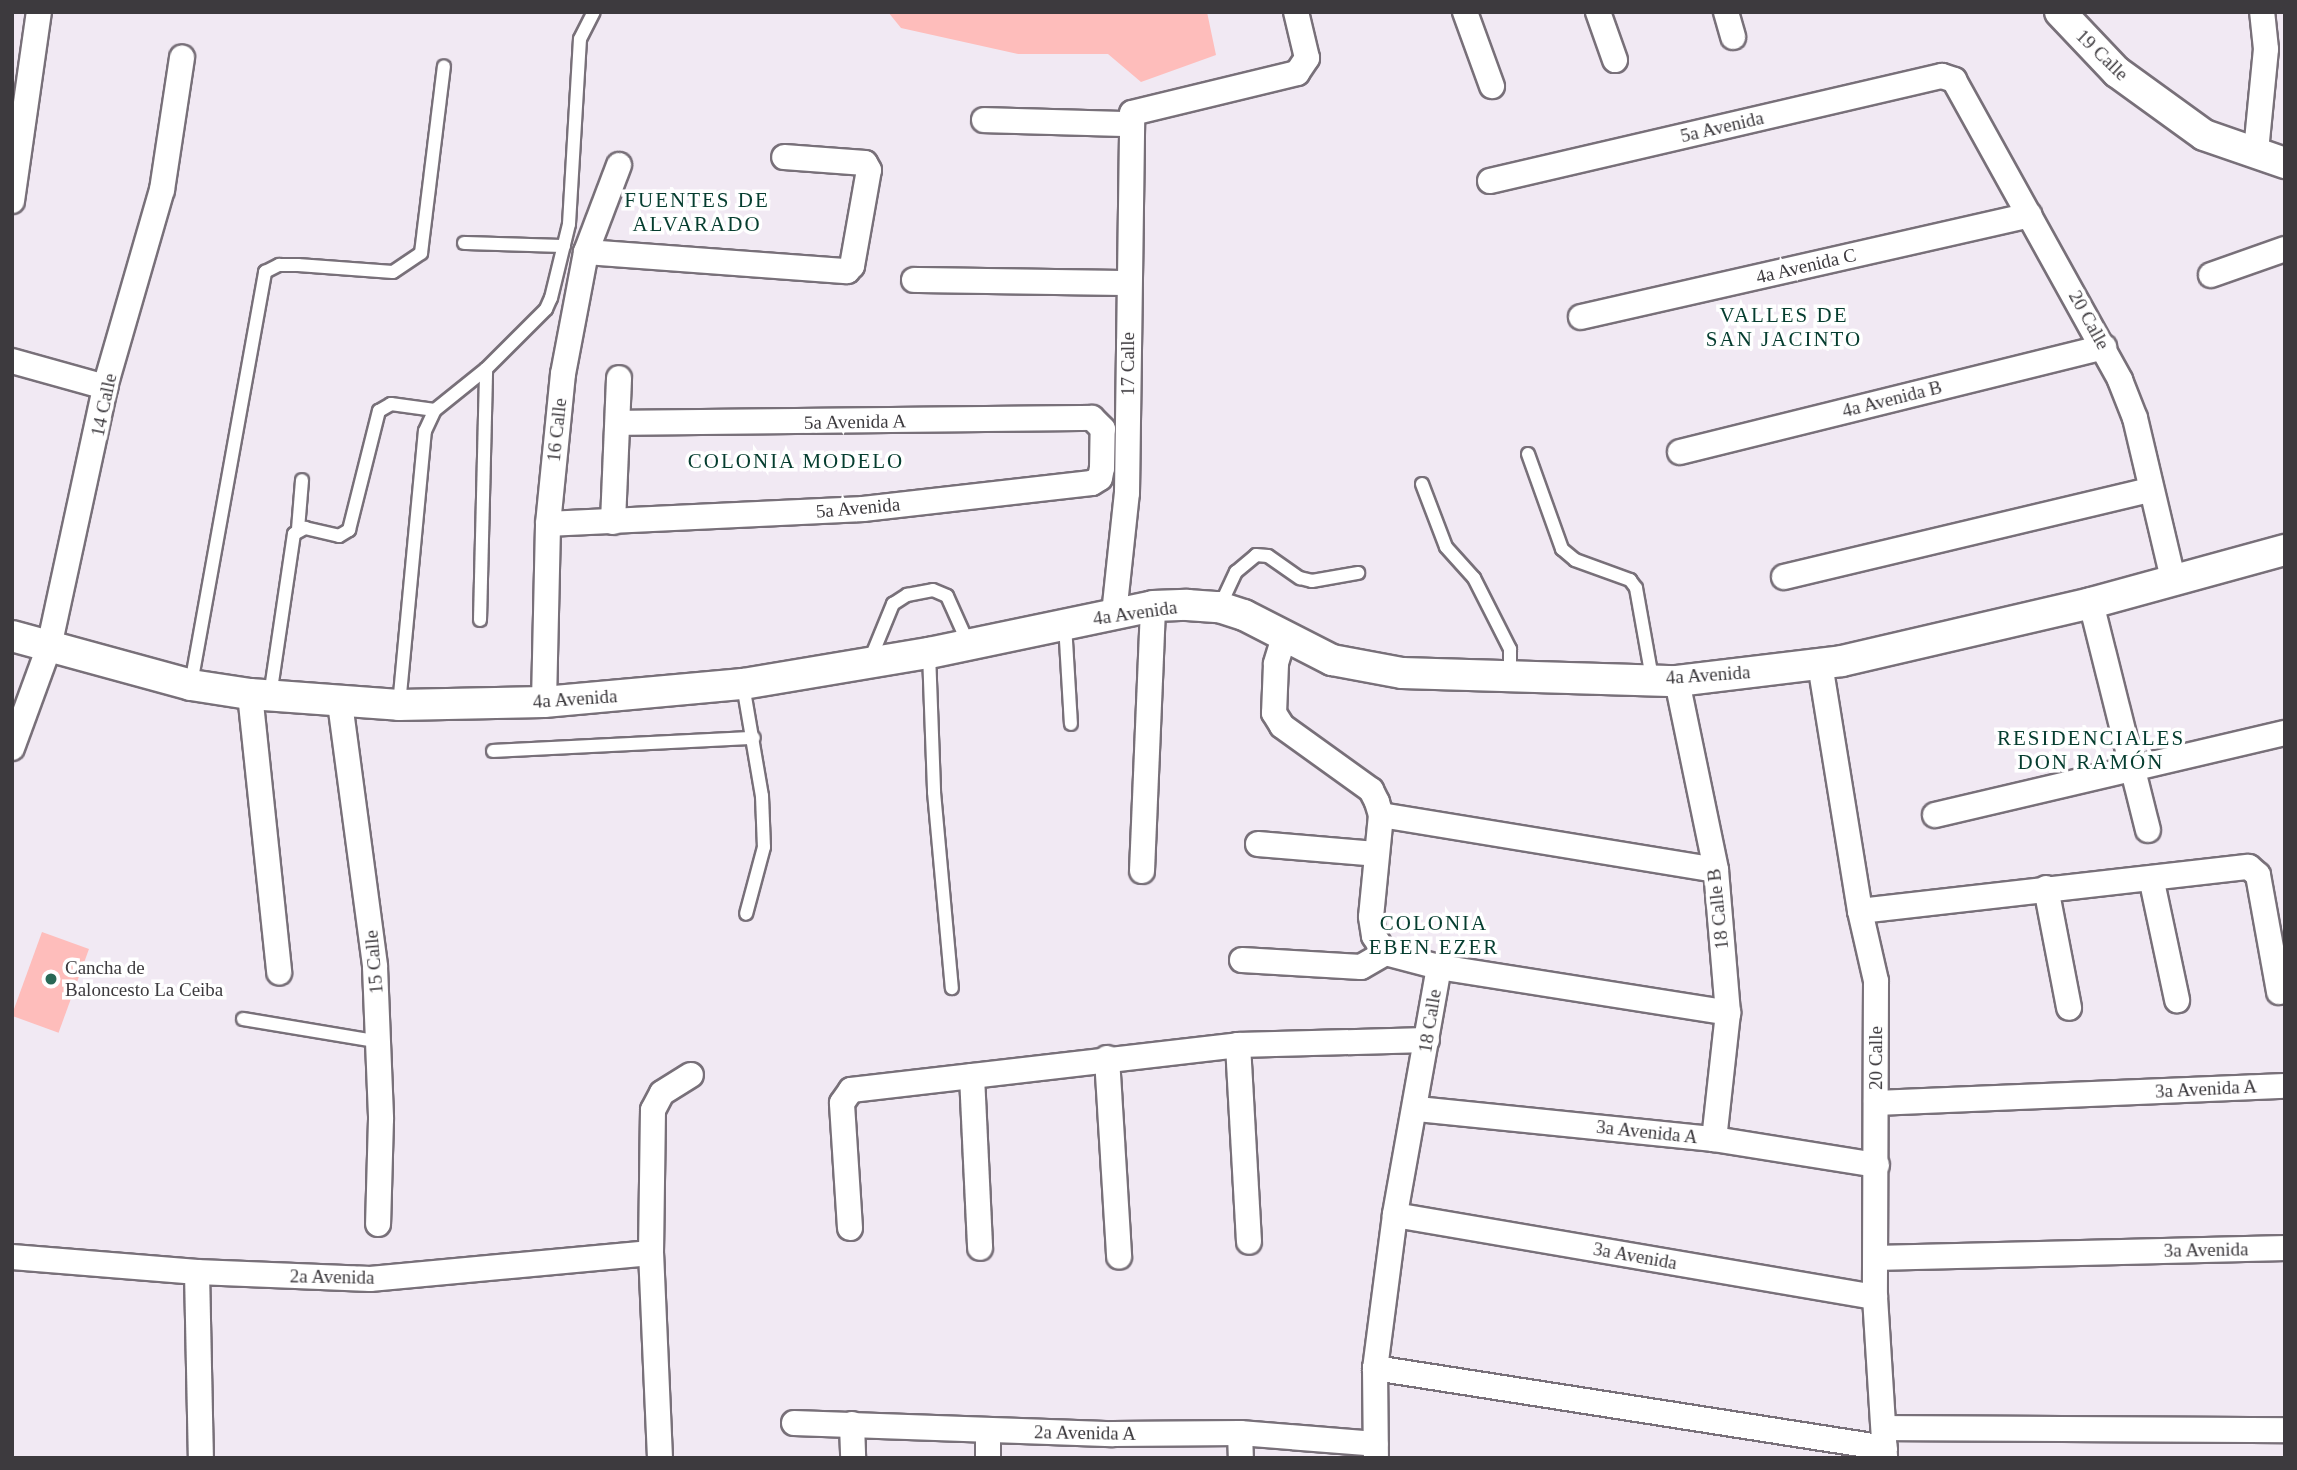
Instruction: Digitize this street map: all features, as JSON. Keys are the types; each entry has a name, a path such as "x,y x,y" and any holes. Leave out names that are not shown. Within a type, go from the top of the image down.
{"street":[{"path":"12,201 39,12"},
{"path":"984,120 1130,118 1305,67 1307,58 1296,12"},
{"path":"1465,12 1492,86"},
{"path":"1598,12 1615,60"},
{"path":"1726,12 1733,37"},
{"name":"19 Calle","path":"2060,12 2095,51 2147,94 2204,135 2256,152"},
{"path":"2262,12 2266,49 2256,152 2285,163"},
{"name":"14 Calle","path":"12,748 49,647 105,387 162,190 182,58"},
{"name":"5a Avenida","path":"1490,181 1942,76 1954,80"},
{"name":"20 Calle","path":"1954,80 2104,347 2135,418 2149,490 2173,579"},
{"name":"17 Calle","path":"1114,614 1127,493 1130,118"},
{"path":"575,249 847,271 852,266 869,170 865,163 784,156"},
{"name":"16 Calle","path":"544,702 548,524 575,249 619,165"},
{"name":"4a Avenida C","path":"1581,317 2030,215"},
{"path":"2211,275 2285,249"},
{"path":"914,280 1128,282"},
{"name":"4a Avenida B","path":"1681,452 2104,347"},
{"path":"12,361 105,387"},
{"path":"613,522 619,378"},
{"name":"5a Avenida","path":"548,524 863,509 1091,483 1100,478 1103,429 1092,418"},
{"name":"5a Avenida A","path":"618,423 1092,418"},
{"path":"1784,577 2149,490"},
{"name":"4a Avenida","path":"12,636 191,685 260,695 340,703 399,705 544,702 743,684 929,653 1153,606 1219,607 1332,660 1402,673 1664,680 1820,664 2091,603 2285,550"},
{"path":"2091,603 2148,830"},
{"path":"1142,871 1153,606"},
{"path":"1242,960 1361,967 1385,953 1374,936 1371,917 1381,815 1371,790 1282,726 1274,713 1276,664 1284,637"},
{"name":"20 Calle","path":"1820,664 1860,911 1876,981 1875,1297 1885,1444"},
{"name":"18 Calle B","path":"1664,680 1716,870 1728,1013 1714,1139"},
{"path":"260,695 279,972"},
{"name":"15 Calle","path":"340,703 375,967 380,1042 378,1224"},
{"path":"1935,815 2285,733"},
{"path":"1381,815 1716,870"},
{"path":"1258,844 1376,854"},
{"path":"1860,911 2046,888 2152,882 2254,869 2279,992"},
{"path":"2152,882 2177,1000"},
{"path":"2046,888 2069,1008"},
{"name":"18 Calle","path":"1376,1451 1375,1368 1395,1214 1417,1109 1439,967 1385,953"},
{"path":"1439,967 1728,1013"},
{"path":"850,1228 844,1095 851,1090 1107,1058 1238,1045 1427,1040"},
{"path":"1238,1045 1249,1242"},
{"path":"1107,1058 1119,1257"},
{"path":"660,1458 652,1253 653,1110 662,1093 691,1075"},
{"path":"972,1076 980,1248"},
{"name":"3a Avenida A","path":"1876,1103 2285,1086"},
{"name":"3a Avenida A","path":"1417,1109 1714,1139 1877,1165"},
{"name":"3a Avenida","path":"1395,1214 1875,1297"},
{"name":"3a Avenida","path":"1876,1258 2285,1248"},
{"name":"2a Avenida","path":"12,1258 197,1272 370,1279 652,1253"},
{"path":"197,1272 201,1458"},
{"path":"1375,1368 1885,1444 2285,1430"},
{"name":"2a Avenida A","path":"794,1423 988,1430 1114,1446 1241,1446 1376,1451"},
{"path":"852,1424 853,1458"},
{"path":"988,1430 988,1458"}],"lane":[{"path":"399,705 425,431 436,410 486,369 546,309 575,249 569,224 580,39 594,12"},
{"path":"191,685 265,272 279,265 393,272 421,253 444,66"},
{"path":"464,243 575,249"},
{"path":"480,620 486,369"},
{"path":"298,528 339,536 349,530 379,411 391,404 436,410"},
{"path":"1528,454 1562,549 1575,560 1630,580 1636,588 1664,680"},
{"path":"260,695 272,657 298,528 302,480"},
{"path":"1422,484 1447,547 1474,578 1510,649 1510,677"},
{"path":"1219,607 1236,572 1256,555 1268,556 1300,579 1312,581 1358,573"},
{"path":"869,661 893,604 907,595 933,590 947,596 968,643"},
{"path":"1065,624 1071,724"},
{"path":"929,653 934,792 952,988"},
{"path":"743,684 754,738 764,847 746,914"},
{"path":"493,751 754,738"},
{"path":"243,1019 380,1042"}],"shaded area":[{"path":"888,12 1207,12 1216,55 1141,82 1108,54 1018,54 901,28"},
{"name":"Cancha de Baloncesto La Ceiba","path":"42,932 89,949 59,1033 12,1016"}],"place":[{"name":"Cancha de Baloncesto La Ceiba","path":"51,979"}],"district":[{"name":"FUENTES DE ALVARADO","path":"697,212"},
{"name":"VALLES DE SAN JACINTO","path":"1784,327"},
{"name":"COLONIA MODELO","path":"796,461"},
{"name":"RESIDENCIALES DON RAMÓN","path":"2091,750"},
{"name":"COLONIA EBEN EZER","path":"1434,935"}]}
